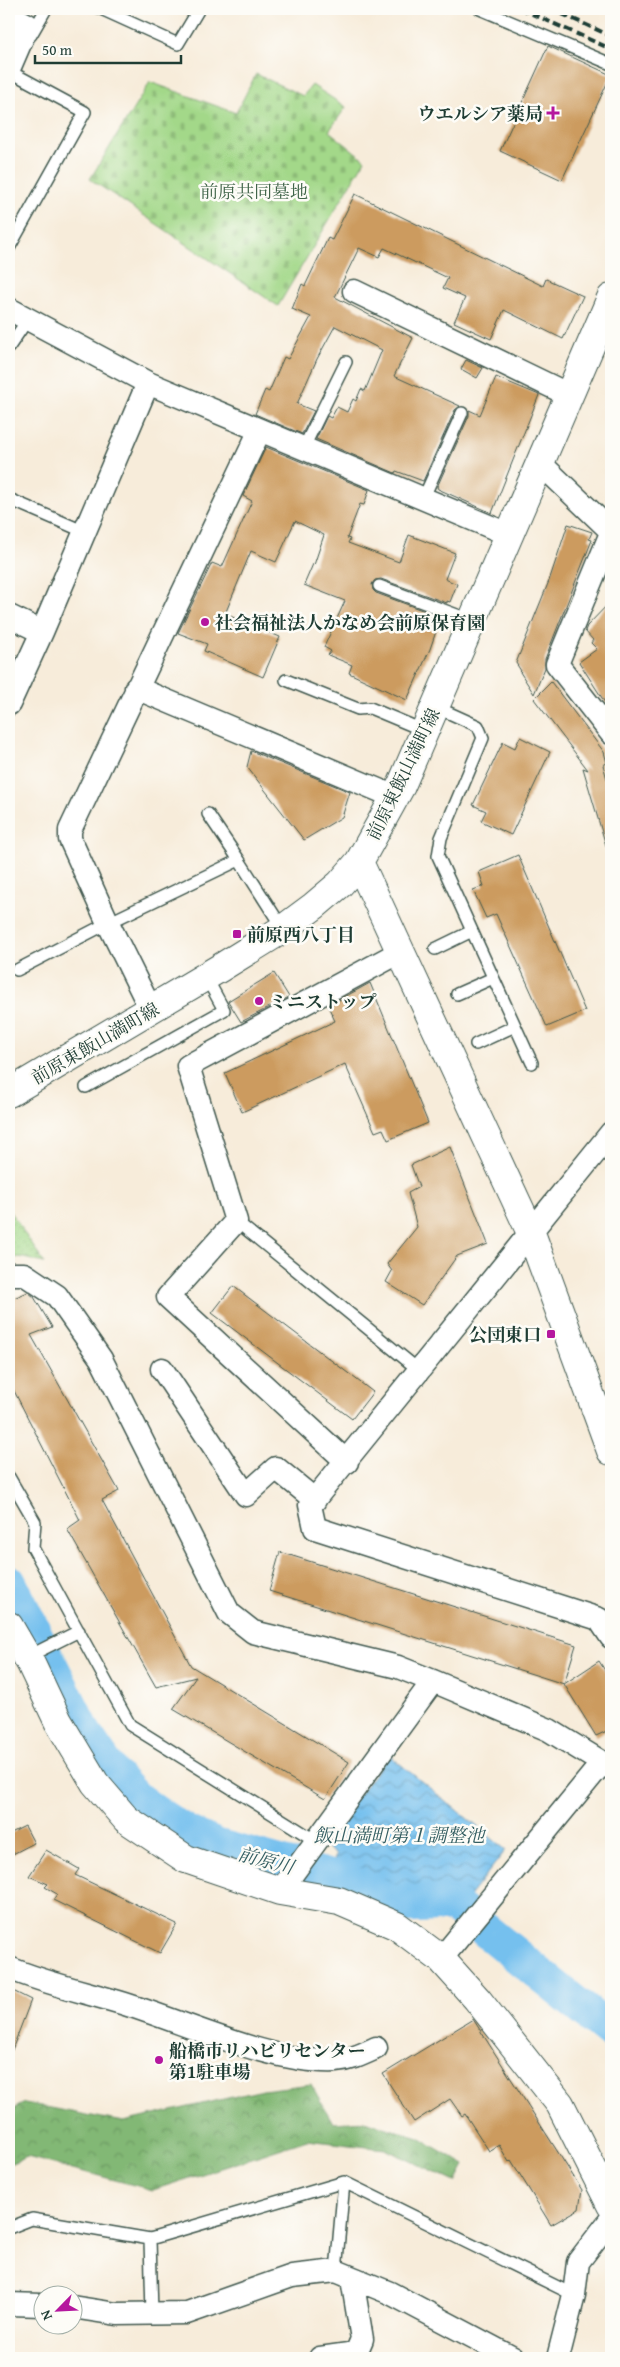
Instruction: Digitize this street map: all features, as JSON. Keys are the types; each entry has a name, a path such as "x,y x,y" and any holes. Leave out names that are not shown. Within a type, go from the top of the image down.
{"street":[{"path":"9,15 28,25 9,70"},
{"path":"354,291 570,394"},
{"name":"前原東飯山満町線","path":"9,1093 151,1010 283,929 340,884 359,862 395,797 436,707 611,298"},
{"path":"18,314 148,383 510,535"},
{"path":"9,704 42,632 148,383"},
{"path":"151,1010 108,923 70,839 70,830 260,430"},
{"path":"541,464 611,532 557,664 611,734"},
{"path":"9,616 42,632"},
{"path":"136,688 395,797"},
{"path":"359,862 531,1233 611,1451"},
{"path":"347,1462 168,1297 236,1221 188,1066 400,952"},
{"path":"607,1622 315,1528 310,1506 611,1132"},
{"path":"9,1274 24,1274 57,1296 101,1359 229,1613 253,1632 398,1666 548,1730 607,1766 441,1960"},
{"path":"162,1369 246,1495 276,1468 314,1500"},
{"path":"9,1626 27,1657 58,1721 95,1783 126,1819 186,1859 280,1891 339,1902 397,1926 441,1960 472,2002 560,2104 611,2205"},
{"path":"280,1891 433,1681"},
{"path":"9,1968 38,1980 123,2004 262,2050 293,2057 337,2061 354,2058 376,2048"},
{"path":"558,2358 574,2295 578,2262 611,2219"},
{"path":"320,2358 356,2353 362,2340 344,2275"},
{"path":"82,2309 117,2314 187,2313 292,2276 344,2275 390,2293 513,2358"},
{"path":"9,2304 32,2305"}],"lane":[{"path":"25,32 31,35 46,9"},
{"path":"101,9 178,44 199,9"},
{"path":"480,9 611,64"},
{"path":"9,70 85,112 9,248"},
{"path":"9,347 18,314"},
{"path":"303,449 346,362"},
{"path":"423,498 462,413"},
{"path":"9,499 85,532"},
{"path":"379,586 473,621"},
{"path":"286,680 358,709 370,708 425,731"},
{"path":"436,707 478,726 482,732 483,738 441,838 438,856 532,1063"},
{"path":"208,814 283,929"},
{"path":"17,970 108,923 239,860"},
{"path":"435,950 472,931"},
{"path":"86,1087 224,1010 206,977"},
{"path":"457,994 493,978"},
{"path":"476,1044 515,1026"},
{"path":"236,1221 420,1371"},
{"path":"9,1477 35,1522 33,1548 130,1725 316,1841"},
{"path":"27,1657 79,1631"},
{"path":"344,2182 344,2275"},
{"path":"9,2228 32,2218 150,2239 344,2182 574,2295"},
{"path":"150,2239 152,2314"}],"green space":[{"name":"前原共同墓地","path":"256,74 303,96 312,85 346,107 329,131 365,160 278,306 90,179 150,82 236,113"},
{"path":"9,1210 44,1263 20,1257 9,1259"},
{"path":"311,2084 333,2123 365,2121 419,2138 465,2165 456,2182 385,2149 307,2140 153,2190 27,2157 9,2164 9,2111 25,2103 123,2122 263,2090"}],"water":[{"name":"飯山満町第１調整池","path":"389,1755 506,1850 466,1900 447,1891 404,1894 394,1892 331,1870 336,1855 322,1843"}],"building":[{"path":"548,46 611,75 562,180 500,151"},
{"path":"355,194 543,286 546,279 583,296 563,339 504,310 491,339 454,322 465,298 443,288 448,278 384,248 379,257 359,248 335,297 413,338 394,376 460,406 455,410 423,481 396,471 395,473 316,439 327,416 331,418 337,407 347,412 353,399 356,401 361,389 365,391 382,350 335,326 317,359 297,404 314,411 302,434 255,414 265,390 269,392 284,357 288,359 311,317 292,309 302,284 305,286 328,238 332,240"},
{"path":"466,360 483,368 477,378 461,369"},
{"path":"496,377 539,395 492,513 437,487 469,416 469,410 480,415"},
{"path":"266,447 369,490 364,505 360,504 347,538 350,539 348,543 399,562 409,535 455,553 445,579 457,584 450,602 447,601 447,603 381,579 375,580 372,584 373,590 376,593 441,617 430,649 407,700 349,673 352,665 328,655 331,651 324,647 345,601 304,585 314,565 324,535 295,521 276,562 251,551 225,614 280,637 263,677 204,651 207,644 178,633 212,563 222,567 252,501 243,496"},
{"path":"568,524 592,532 589,539 592,540 545,659 545,668 534,694 516,663 549,581"},
{"path":"611,601 611,712 579,662 597,649 591,643 593,640 585,631 587,626"},
{"path":"551,682 604,752 607,763 603,765 611,793 611,849 607,849 583,768 588,770 534,699"},
{"path":"520,737 550,752 511,835 481,821 486,811 473,805 503,742 515,748"},
{"path":"251,751 350,792 342,817 304,840 247,767"},
{"path":"518,855 585,1011 547,1027 496,914 486,918 473,890 484,886 479,872"},
{"path":"274,973 289,997 241,1022 228,1001"},
{"path":"370,983 428,1123 388,1140 383,1129 375,1132 345,1064 242,1112 225,1073 335,1021 328,1006"},
{"path":"450,1147 488,1244 457,1256 422,1305 386,1282 392,1271 387,1264 417,1227 408,1193 419,1187 411,1165"},
{"path":"233,1286 373,1392 352,1419 212,1313"},
{"path":"28,1292 34,1297 52,1327 31,1335 119,1491 102,1500 191,1666 349,1762 325,1799 173,1709 196,1677 156,1687 67,1529 80,1520 9,1381 9,1300"},
{"path":"280,1552 576,1645 564,1684 269,1591"},
{"path":"599,1661 611,1680 611,1729 596,1736 564,1684"},
{"path":"25,1826 34,1843 9,1856 9,1834"},
{"path":"46,1850 79,1869 75,1875 177,1924 160,1953 53,1900 57,1894 45,1887 48,1884 29,1876"},
{"path":"9,1989 31,2000 10,2055 9,2054"},
{"path":"473,2019 582,2190 579,2209 551,2225 511,2160 509,2162 499,2145 489,2151 465,2114 462,2116 450,2099 414,2122 383,2074"}],"waterway":[{"name":"前原川","path":"9,1582 85,1734 111,1772 133,1796 185,1832 217,1846 351,1883 403,1906 453,1904 611,2032"}],"railway":[{"path":"521,9 611,49"},
{"path":"551,9 611,36"}],"place":[{"name":"ウエルシア薬局","path":"553,113"},
{"name":"社会福祉法人かなめ会前原保育園","path":"205,622"},
{"name":"前原西八丁目","path":"237,934"},
{"name":"ミニストップ","path":"259,1001"},
{"name":"公団東口","path":"551,1334"},
{"name":"船橋市リハビリセンター 第1駐車場","path":"159,2060"}]}
